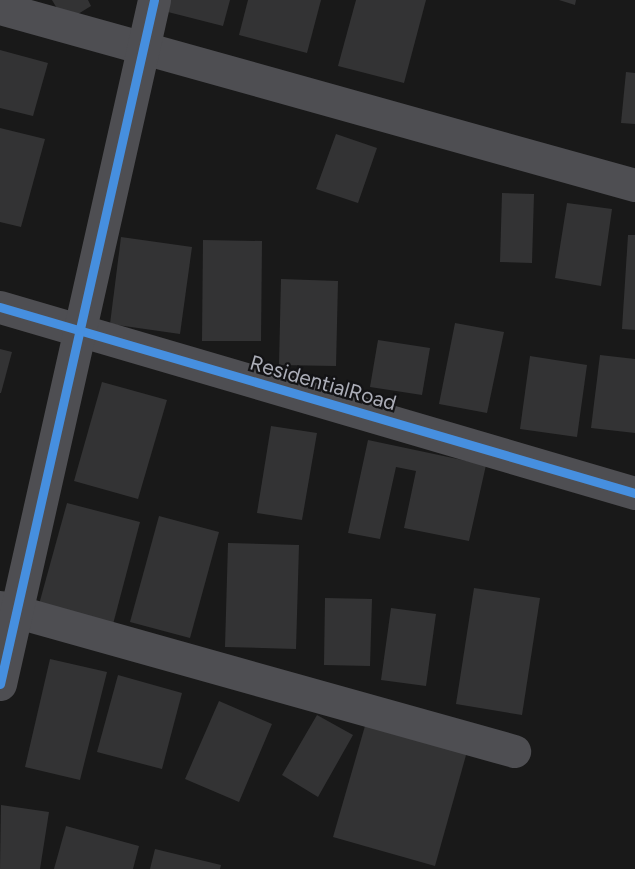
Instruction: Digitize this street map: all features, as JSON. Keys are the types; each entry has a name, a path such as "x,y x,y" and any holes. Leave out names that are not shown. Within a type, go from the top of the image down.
{"street":[{"path":"0,684 8,609 80,331 154,0"},
{"path":"0,8 635,185"},
{"name":"ResidentialRoad","path":"0,308 635,493"},
{"path":"8,609 514,751"}],"building":[{"path":"52,0 88,0 91,6 65,22"},
{"path":"167,0 230,0 223,26 164,11"},
{"path":"248,0 321,0 307,53 239,35"},
{"path":"356,0 426,0 404,83 338,66"},
{"path":"559,0 576,0 575,5"},
{"path":"0,50 48,63 33,116 0,108"},
{"path":"626,72 635,73 635,124 621,123"},
{"path":"0,128 45,139 21,227 0,222"},
{"path":"336,134 377,148 358,203 316,189"},
{"path":"502,193 534,194 532,263 500,262"},
{"path":"567,203 612,209 601,286 555,278"},
{"path":"628,235 635,235 635,330 622,329"},
{"path":"121,237 192,247 180,334 110,324"},
{"path":"203,240 262,241 261,341 202,341"},
{"path":"281,279 338,281 336,366 279,365"},
{"path":"455,323 504,332 487,413 439,404"},
{"path":"378,340 430,348 422,395 370,387"},
{"path":"0,349 12,352 1,393 0,393"},
{"path":"600,355 635,359 635,433 591,428"},
{"path":"530,356 587,365 577,437 520,429"},
{"path":"102,382 167,400 138,499 74,481"},
{"path":"271,426 317,433 302,520 257,513"},
{"path":"368,440 486,465 469,541 404,528 416,471 396,467 380,539 348,533"},
{"path":"67,503 140,522 112,628 38,608"},
{"path":"159,516 219,532 190,638 130,622"},
{"path":"228,543 299,545 296,649 225,647"},
{"path":"474,588 540,598 522,715 456,704"},
{"path":"325,598 372,599 370,666 324,665"},
{"path":"391,608 436,614 426,686 381,680"},
{"path":"50,659 107,672 80,780 25,767"},
{"path":"118,675 182,693 162,769 97,752"},
{"path":"219,701 272,724 239,802 185,779"},
{"path":"317,715 353,735 318,797 282,775"},
{"path":"367,719 468,748 435,866 333,837"},
{"path":"1,805 49,812 40,869 0,869"},
{"path":"66,826 139,846 133,869 54,869"},
{"path":"155,849 221,865 220,869 150,869"}],"cycle path":[{"path":"0,684 154,0"},
{"path":"0,307 635,493"}]}
